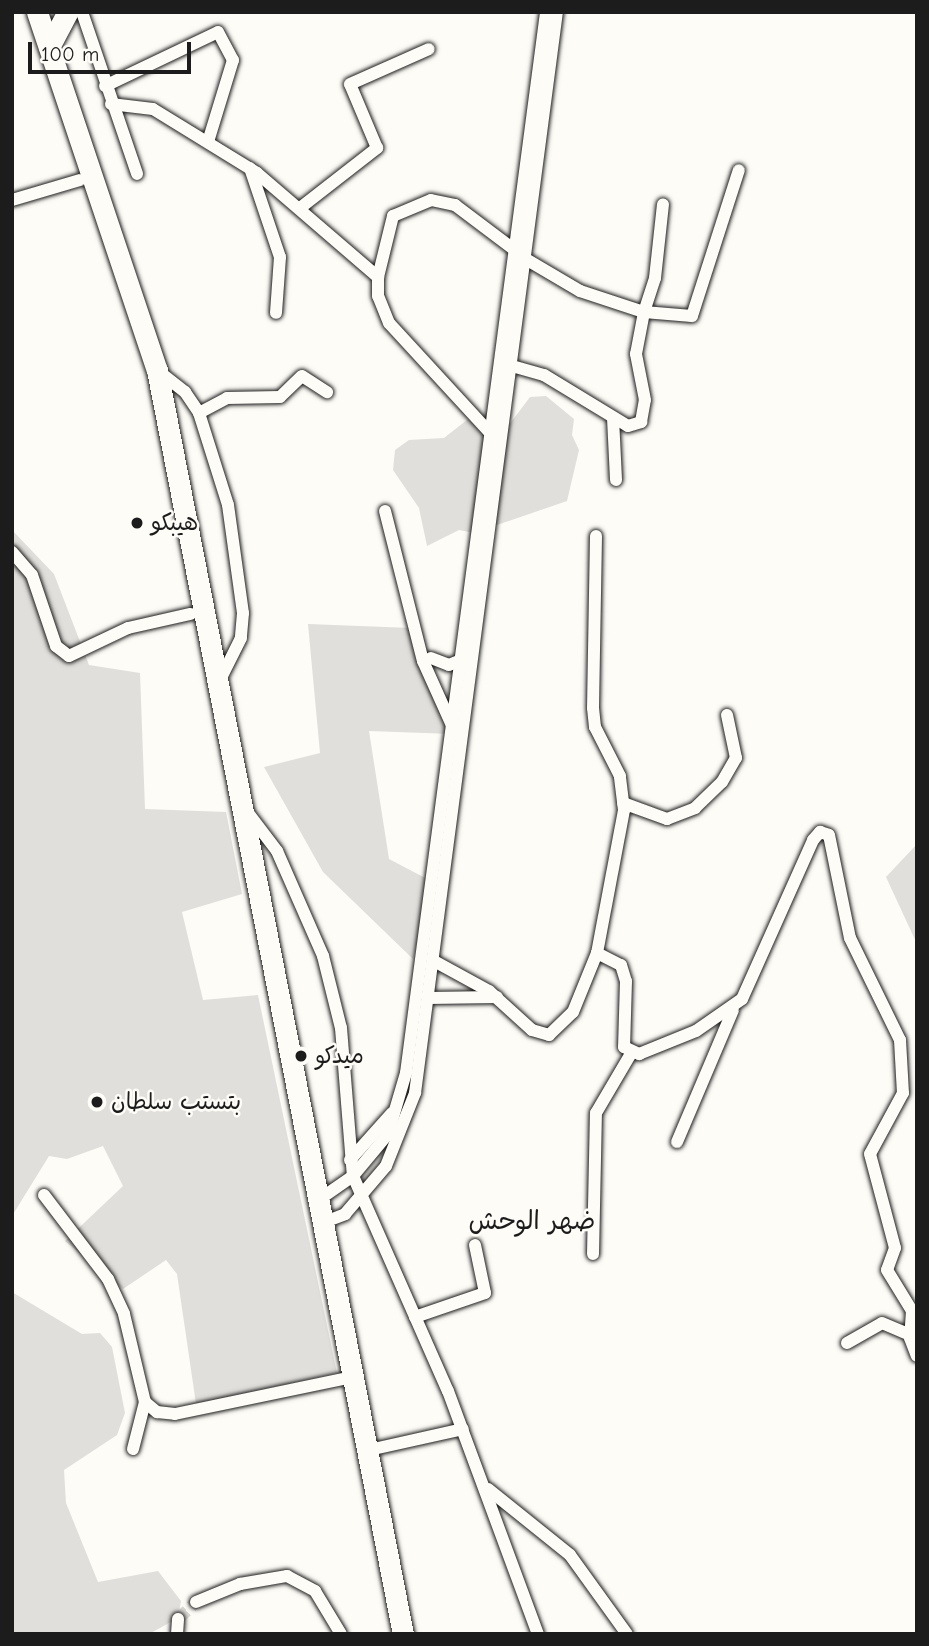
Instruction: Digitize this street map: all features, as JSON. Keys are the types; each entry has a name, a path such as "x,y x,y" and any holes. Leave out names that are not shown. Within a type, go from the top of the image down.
{"highway":[{"path":"25,12 80,180 95,208 157,370 190,614 391,1634"},
{"path":"37,12 144,375 216,688 369,1450 403,1634"},
{"path":"49,47 68,12"}],"street":[{"path":"82,12 111,104 137,174"},
{"path":"317,1201 353,1177 387,1134 399,1105 458,729 520,255 546,12"},
{"path":"322,1223 345,1214 362,1197 386,1166 411,1112 434,961 458,729 461,660 492,435 512,366 520,255 557,12"},
{"path":"105,86 218,32 233,61 208,142"},
{"path":"300,208 377,148 350,84 429,49"},
{"path":"111,104 153,109 250,168 378,277"},
{"path":"250,168 280,257 276,313"},
{"path":"492,435 389,323 378,296 378,277 393,216 431,200 455,205 520,255 580,291 645,312 692,316 739,170"},
{"path":"12,200 80,180"},
{"path":"512,366 544,375 613,418 635,425 645,411 636,354 655,278 663,204"},
{"path":"157,370 185,392 199,413 229,505 243,613 241,638 216,688"},
{"path":"199,413 227,398 280,397 302,376 327,392"},
{"path":"613,418 616,480"},
{"path":"385,511 429,680 458,729"},
{"path":"434,961 497,997 532,1030 550,1035 573,1012 597,953 623,803 620,776 594,718 596,536"},
{"path":"12,552 32,575 56,646 69,656 128,628 190,614"},
{"path":"414,616 458,729"},
{"path":"431,658 449,665 461,660"},
{"path":"623,803 667,819 695,808 736,758 727,715"},
{"path":"240,804 276,851 323,956 341,1028 353,1177 488,1489 538,1633"},
{"path":"677,1142 734,1008 755,977 813,840 825,831 849,938 901,1041 903,1093 870,1154 895,1248 887,1270 912,1311 911,1335 917,1356"},
{"path":"597,953 621,965 626,981 622,1040 632,1052"},
{"path":"428,998 497,997"},
{"path":"593,1254 596,1113 632,1052 669,1044 734,1008"},
{"path":"350,1160 399,1105"},
{"path":"44,1195 117,1299 145,1402 133,1449"},
{"path":"415,1317 485,1293 475,1245"},
{"path":"846,1343 883,1323 911,1335"},
{"path":"145,1402 157,1412 175,1414 342,1379"},
{"path":"369,1450 463,1429"},
{"path":"488,1489 570,1555 627,1634"},
{"path":"196,1602 240,1584 286,1576 315,1591 341,1634"},
{"path":"177,1634 178,1619"}],"shaded area":[{"path":"546,396 574,419 572,435 579,450 567,501 474,533 459,530 427,546 419,508 393,470 395,450 409,440 444,438 472,416 506,429 530,397"},
{"path":"12,530 54,574 89,665 140,673 145,809 226,812 242,894 182,912 203,1000 258,995 337,1373 196,1404 177,1274 166,1260 123,1289 65,1241 123,1186 103,1146 67,1159 49,1156 12,1216"},
{"path":"308,624 411,628 452,734 369,731 389,859 431,881 413,959 323,872 264,767 320,753"},
{"path":"917,844 917,944 886,877"},
{"path":"12,1292 82,1334 100,1333 112,1347 125,1413 117,1435 64,1470 66,1503 98,1582 158,1571 181,1601 178,1618 149,1634 12,1634"}],"tunnel":[{"path":"178,1619 196,1602"}],"place":[{"name":"هيبكو","path":"137,523"},
{"name":"ميدكو","path":"301,1056"},
{"name":"بتستب سلطان","path":"97,1102"}],"district":[{"name":"ضهر الوحش","path":"532,1222"}]}
